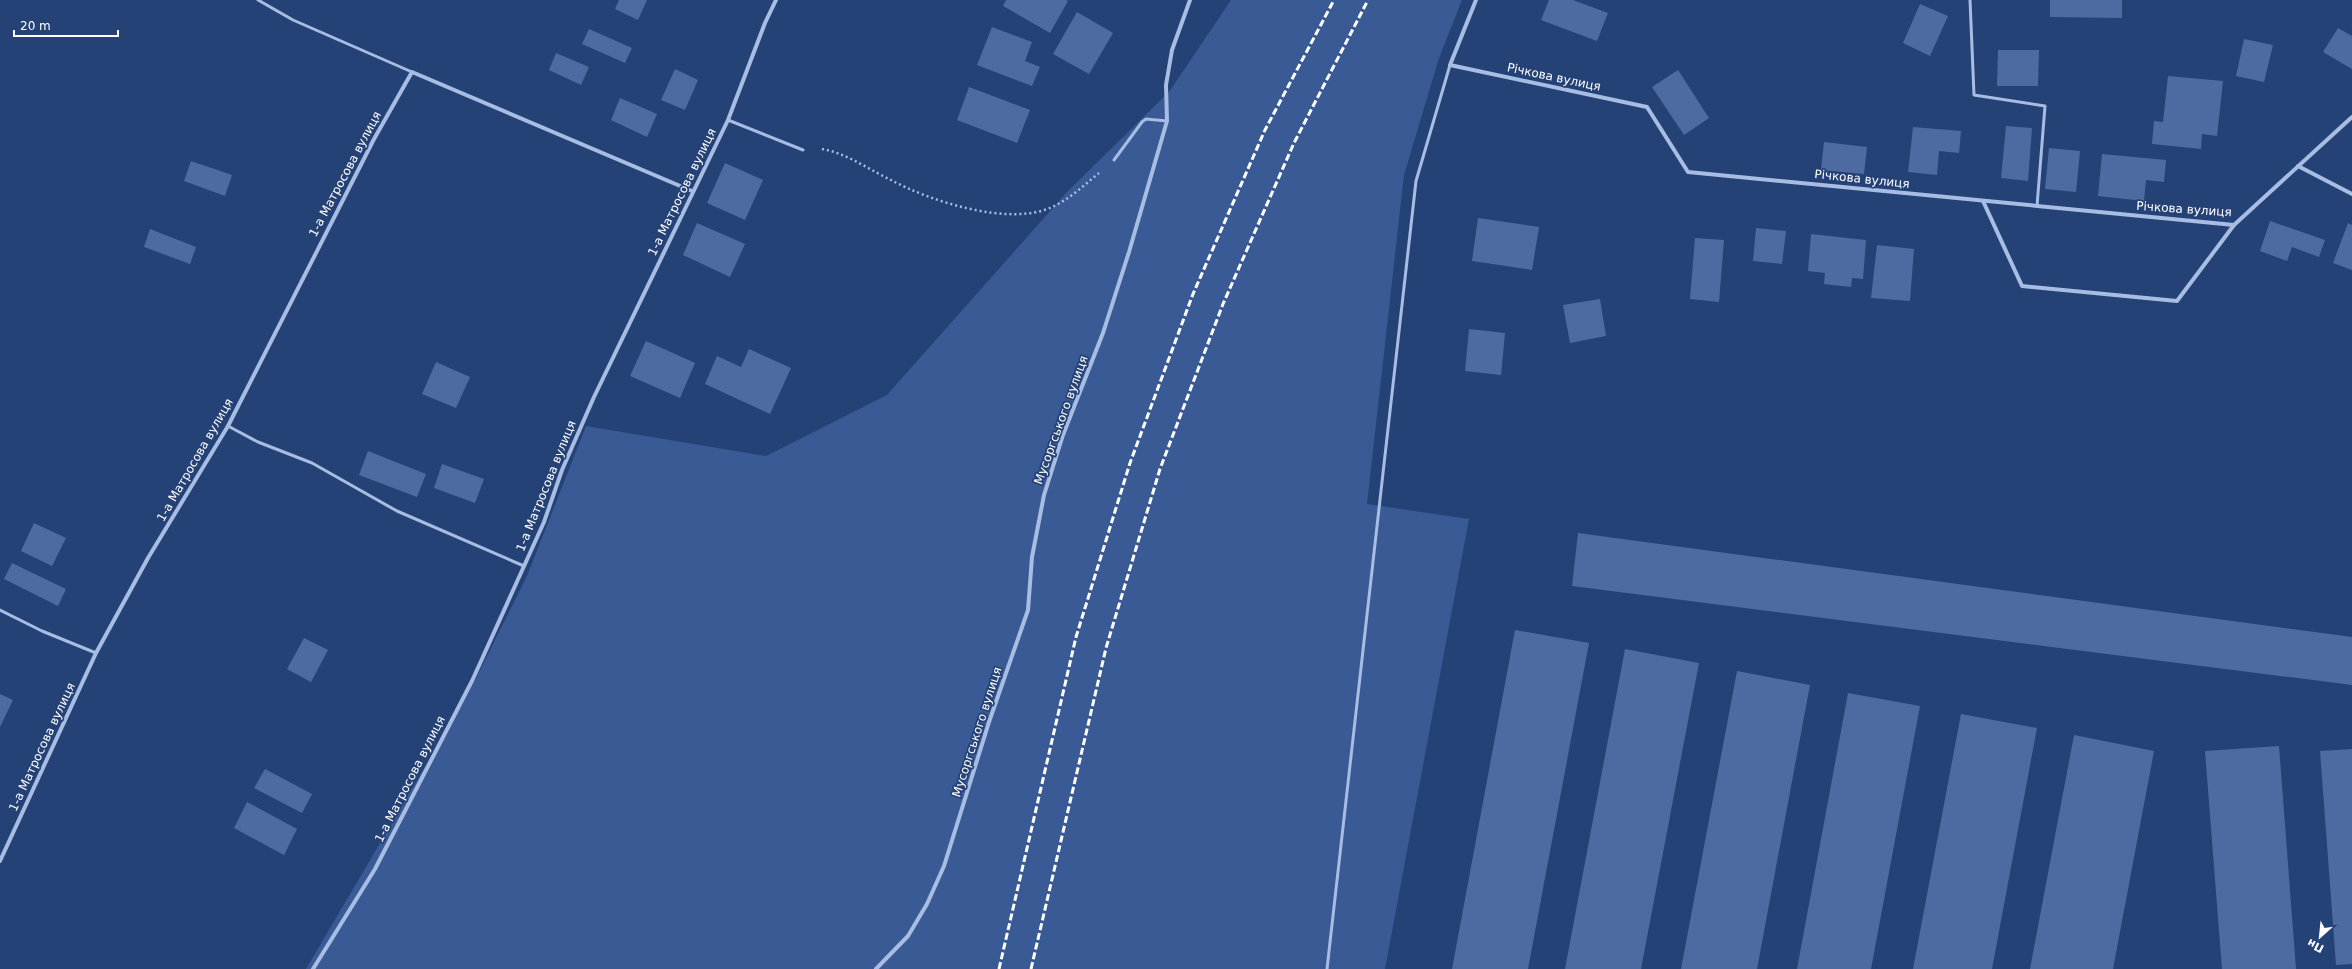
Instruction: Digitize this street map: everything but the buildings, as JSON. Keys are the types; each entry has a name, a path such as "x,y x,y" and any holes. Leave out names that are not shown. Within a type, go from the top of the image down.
{"street":[{"name":"1-а Матросова вулиця","path":"313,969 375,869 472,681 524,566 594,397 728,120 765,23 776,0"},
{"name":"Мусоргського вулиця","path":"876,969 908,936 927,904 944,866 989,722 1028,610 1032,556 1044,495 1063,435 1104,333 1167,121 1166,84 1172,50 1190,0"},
{"path":"1450,65 1476,0"},
{"name":"Річкова вулиця","path":"1450,65 1647,107 1688,172 2234,225 2352,117"},
{"path":"412,72 692,192"},
{"name":"1-а Матросова вулиця","path":"0,861 96,653 148,558 228,426 370,145 412,72"},
{"path":"2298,166 2352,194"},
{"path":"1983,201 2022,286 2177,301 2234,225"}],"lane":[{"path":"258,0 293,20 412,72"},
{"path":"1970,0 1974,95 2045,106 2037,206"},
{"path":"1327,969 1416,182 1450,65"},
{"path":"1114,160 1142,122 1146,119 1167,121"},
{"path":"728,120 804,150"},
{"path":"228,426 258,442 312,463 397,511 524,566"},
{"path":"0,610 42,631 96,653"}],"path":[{"path":"804,150 821,149 836,151 908,189 933,199 972,210 1026,214 1033,214 1051,208 1067,200 1114,160"}],"shaded area":[{"path":"1231,0 1462,0 1439,58 1404,175 1367,504 1469,519 1385,969 306,969 470,690 527,576 586,426 766,456 887,395 1068,191 1169,92"}],"railway":[{"path":"999,969 1076,637 1130,463 1193,294 1265,130 1334,0"},
{"path":"1031,969 1106,648 1160,469 1223,304 1294,143 1368,0"}]}
